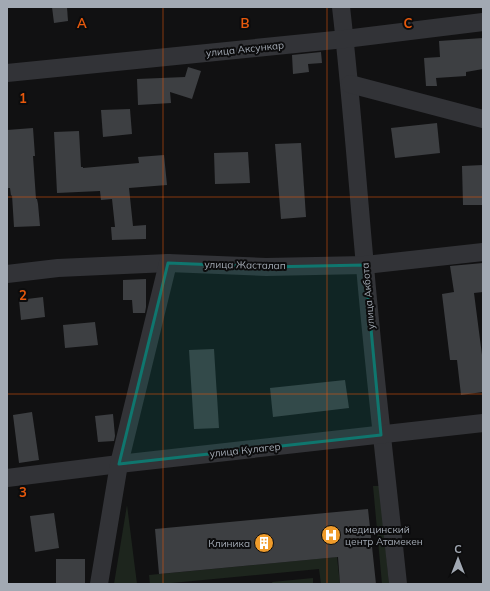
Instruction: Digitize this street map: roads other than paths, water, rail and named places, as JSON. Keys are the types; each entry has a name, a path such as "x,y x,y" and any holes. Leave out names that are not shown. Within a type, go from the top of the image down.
{"street":[{"name":"улица Акбота","path":"341,7 350,84 381,435 386,467 398,584"},
{"name":"улица Аксункар","path":"7,73 345,39 483,22"},
{"path":"350,84 483,120"},
{"name":"улица Жасталап","path":"7,274 58,268 168,263 266,267 365,265 483,252"},
{"path":"99,584 118,464 168,263"},
{"name":"улица Кулагер","path":"7,478 483,423"}],"place":[{"name":"медицинский центр Атамекен","path":"331,535"},
{"name":"Клиника","path":"264,543"}]}
